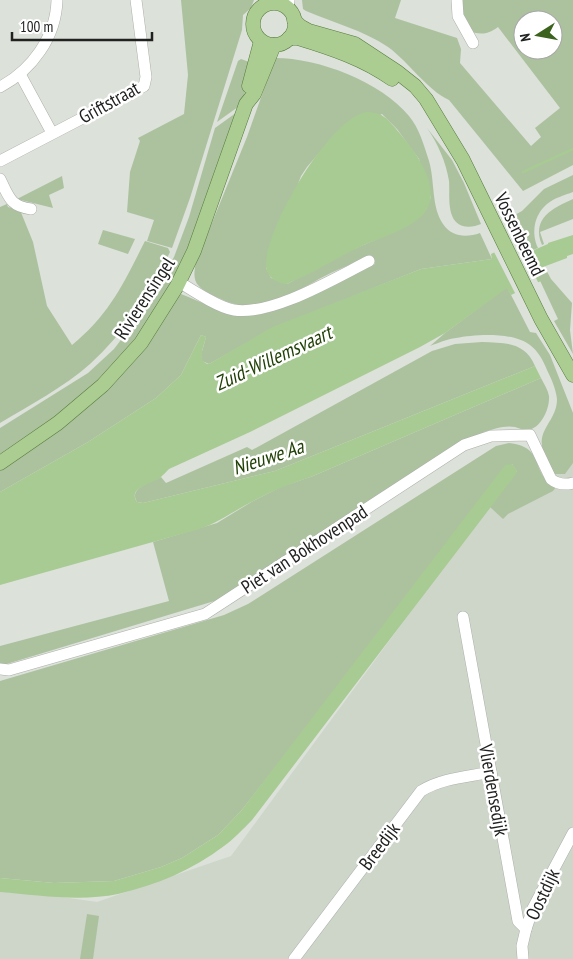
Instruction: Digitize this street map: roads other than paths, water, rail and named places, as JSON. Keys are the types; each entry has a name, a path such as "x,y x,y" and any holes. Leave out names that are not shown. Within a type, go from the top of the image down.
{"main road":[{"path":"274,1 290,9 294,30 284,42 267,43 254,30 253,18 260,7 274,1"},
{"name":"Vossenbeemd","path":"290,9 300,26 308,31 355,44 382,61 414,86 426,99 463,160 541,319 573,375"},
{"name":"Vossenbeemd","path":"289,38 298,38 350,55 390,78 432,111"},
{"name":"Rivierensingel","path":"0,463 58,423 103,384 141,342 179,282 194,251 248,102 247,90 267,43"}],"street":[{"path":"0,87 20,74 32,63 41,50 53,24 57,0"},
{"name":"Griftstraat","path":"0,161 144,86 146,77 136,0"},
{"path":"457,0 458,16 473,43"},
{"path":"20,74 52,133"},
{"path":"0,179 12,202 19,208 31,209"},
{"path":"179,282 232,310 250,310 297,296 369,261"},
{"name":"Piet van Bokhovenpad","path":"0,669 9,670 205,614 464,445 491,436 530,435 551,479 555,482 573,484"},
{"name":"Vlierdensedijk","path":"463,617 518,922 526,929"},
{"name":"Breedijk","path":"294,959 422,791 431,784 490,772"},
{"name":"Oostdijk","path":"526,929 533,908 573,833"},
{"path":"523,959 522,946 526,929"}],"water":[{"path":"366,112 379,114 386,119 415,153 429,180 431,193 429,206 421,217 402,229 360,247 314,272 287,284 276,281 270,277 267,271 268,250 275,228 287,203 301,178 335,133 351,119"},
{"name":"Zuid-Willemsvaart","path":"573,235 573,254 535,270 541,281 511,295 507,288 445,333 250,432 169,469 161,477 138,489 135,497 137,502 143,503 275,471 535,366 541,378 269,493 207,526 0,585 0,492 88,442 156,398 181,375 201,335 206,337 202,357 205,363 209,364 272,327 421,269 492,259 491,254 520,240 527,253 548,243"},
{"path":"512,464 517,470 516,474 252,820 231,840 212,855 174,876 118,894 74,898 0,892 0,878 54,883 114,881 161,867 182,858 218,835 241,811 505,465"}],"waterway":[{"path":"523,172 573,149"}],"water label":[{"name":"Nieuwe Aa","path":"268,457"}]}
